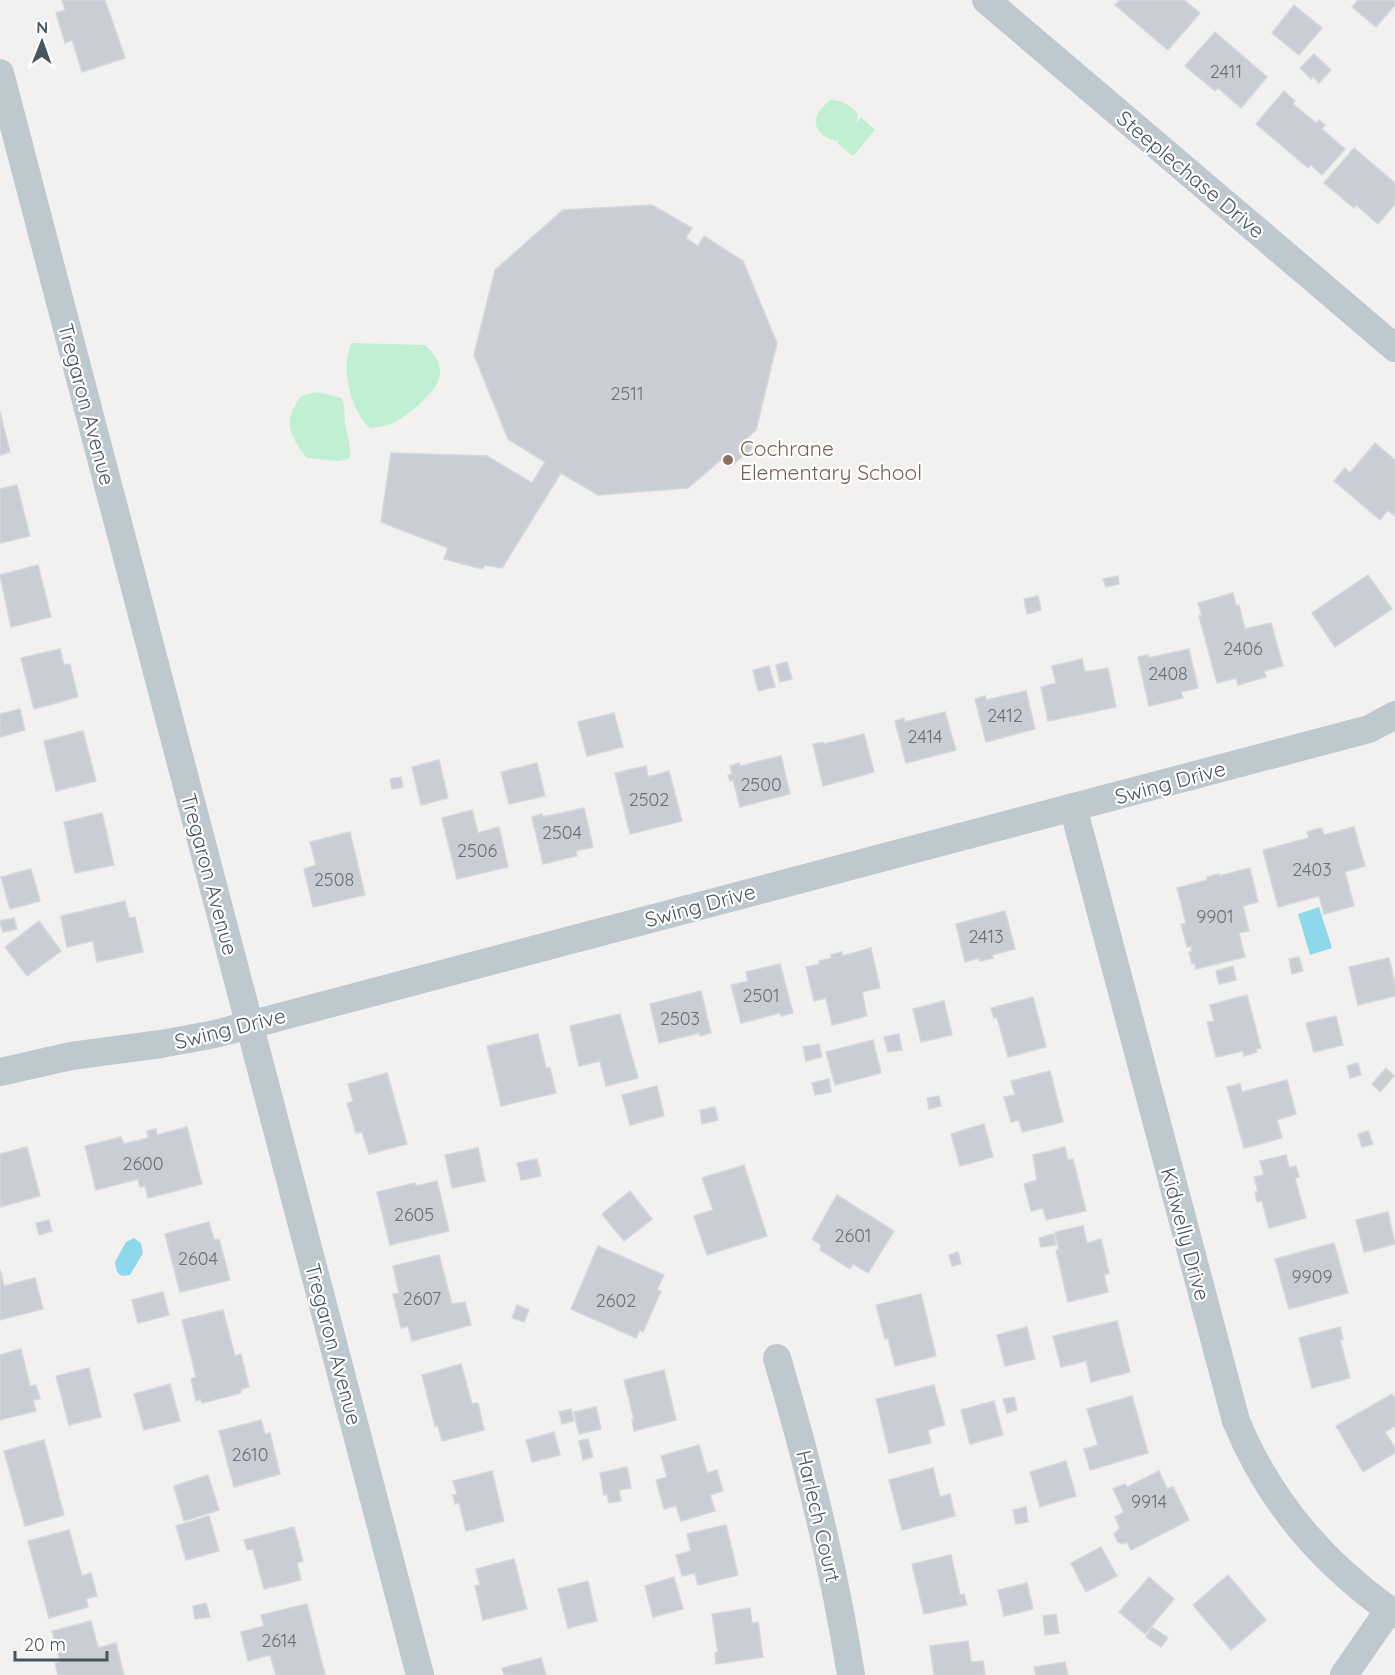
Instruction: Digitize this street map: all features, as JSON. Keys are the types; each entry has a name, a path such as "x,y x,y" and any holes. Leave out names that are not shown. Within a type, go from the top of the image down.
{"street":[{"name":"Steeplechase Drive","path":"986,0 1395,348"},
{"name":"Tregaron Avenue","path":"0,73 420,1675"},
{"name":"Swing Drive","path":"0,1072 71,1056 215,1034 1369,729 1395,715"},
{"name":"Kidwelly Drive","path":"1073,807 1236,1421 1264,1478 1286,1511 1330,1562 1354,1584 1392,1612"},
{"name":"Harlech Court","path":"777,1358 798,1430 837,1592 851,1675"},
{"path":"1344,1675 1392,1612"}],"green space":[{"path":"830,100 849,106 858,114 856,123 861,117 875,130 853,156 838,144 839,141 830,139 818,130 816,120 818,113"},
{"path":"352,343 425,345 437,361 440,369 439,380 422,402 399,420 370,428 357,411 349,388 347,363"},
{"path":"317,392 342,398 350,458 339,461 307,458 292,434 290,420 295,405 301,396"}],"water":[{"path":"1319,907 1332,948 1310,955 1298,914"},
{"path":"134,1238 141,1243 143,1253 130,1275 122,1276 117,1272 115,1262 126,1242"}],"building":[{"path":"62,0 105,0 125,58 82,72 72,40 65,43 56,13 65,10"},
{"path":"1120,0 1184,0 1200,13 1168,50 1115,5"},
{"path":"1358,0 1395,0 1395,5 1376,27 1352,7"},
{"path":"1294,5 1322,28 1299,55 1272,33"},
{"path":"1215,32 1267,77 1241,108 1218,88 1215,91 1185,66"},
{"path":"1314,54 1331,70 1319,83 1313,76 1311,79 1300,68"},
{"path":"1284,91 1295,101 1293,104 1316,123 1319,120 1325,125 1322,129 1345,149 1322,175 1311,165 1308,168 1256,124"},
{"path":"1354,148 1395,183 1395,204 1378,224 1356,205 1354,208 1324,183"},
{"name":"Cochrane Elementary School","path":"652,205 692,228 686,238 698,246 704,236 743,261 777,343 756,430 746,439 753,448 730,467 723,458 688,488 598,495 561,473 502,568 485,565 482,569 444,559 448,548 381,522 391,453 487,456 532,483 545,462 508,439 474,355 495,270 563,210"},
{"path":"0,412 10,452 0,455"},
{"path":"1375,443 1395,460 1395,516 1388,510 1380,520 1334,481 1345,468 1350,473"},
{"path":"17,485 30,536 0,543 0,489"},
{"path":"38,565 51,617 11,627 0,575"},
{"path":"1368,575 1392,609 1335,647 1312,613"},
{"path":"1118,576 1119,584 1106,587 1103,579"},
{"path":"1233,593 1236,606 1239,605 1245,629 1271,623 1283,666 1264,671 1266,677 1238,685 1236,678 1217,683 1199,616 1202,616 1198,603"},
{"path":"1038,596 1041,610 1027,614 1024,599"},
{"path":"60,649 64,665 70,664 78,697 34,709 21,658"},
{"path":"1189,649 1198,688 1181,692 1183,698 1149,706 1138,657 1148,655 1148,658"},
{"path":"1082,659 1085,672 1108,668 1116,707 1048,721 1041,687 1056,683 1052,666"},
{"path":"787,662 792,679 780,682 776,665"},
{"path":"769,666 775,687 758,691 753,670"},
{"path":"1026,691 1035,729 986,742 975,699 985,696 986,700"},
{"path":"20,709 25,730 0,737 0,714"},
{"path":"945,712 956,750 906,763 895,721 904,718 905,722"},
{"path":"614,713 623,747 587,756 578,722"},
{"path":"83,731 96,781 56,791 44,741"},
{"path":"864,734 874,772 823,786 813,744 823,742 824,744"},
{"path":"781,756 790,794 740,807 733,780 730,781 728,775 732,774 730,766 739,763 740,766"},
{"path":"439,760 448,798 421,805 412,767"},
{"path":"537,763 545,796 509,804 501,772"},
{"path":"646,766 648,777 669,771 682,821 630,834 615,773"},
{"path":"401,777 403,787 392,789 390,779"},
{"path":"584,808 593,847 576,851 577,856 543,864 532,817 542,814 543,817"},
{"path":"472,810 478,833 499,827 508,867 457,879 442,818"},
{"path":"102,813 114,865 75,873 64,822"},
{"path":"1354,827 1365,866 1345,872 1354,906 1324,914 1319,896 1278,907 1263,850 1309,838 1307,832 1316,829 1322,828 1324,835"},
{"path":"350,832 365,895 313,907 304,869 316,865 310,842"},
{"path":"1250,868 1258,902 1243,906 1249,931 1239,933 1245,957 1196,969 1189,952 1192,951 1191,946 1187,947 1181,924 1186,923 1177,888 1207,880 1207,877"},
{"path":"31,869 40,901 10,909 1,877"},
{"path":"125,901 129,918 135,917 143,952 97,962 93,941 67,947 61,916"},
{"path":"1005,911 1015,949 992,955 993,958 980,961 979,958 965,962 956,924"},
{"path":"14,918 17,929 3,932 0,921"},
{"path":"39,921 61,951 27,976 5,947"},
{"path":"871,948 880,988 862,992 867,1016 832,1025 826,998 814,1001 806,967 820,964 819,961 832,958 831,955 834,954 842,952 842,956"},
{"path":"1299,957 1303,971 1292,974 1289,959"},
{"path":"1389,958 1395,996 1358,1005 1349,967"},
{"path":"780,964 793,1013 781,1016 780,1013 741,1023 731,985 748,981 746,972"},
{"path":"1233,966 1236,980 1219,984 1216,971"},
{"path":"701,991 711,1033 700,1036 699,1033 659,1043 650,1004"},
{"path":"1247,995 1261,1048 1256,1049 1257,1052 1244,1056 1243,1051 1216,1057 1207,1022 1214,1021 1210,1005"},
{"path":"1033,997 1046,1047 1008,1057 997,1017 994,1018 991,1008"},
{"path":"944,1001 952,1035 921,1042 913,1009"},
{"path":"620,1014 638,1078 606,1086 600,1061 579,1066 570,1026"},
{"path":"1336,1016 1343,1045 1314,1052 1306,1023"},
{"path":"538,1034 546,1068 550,1068 556,1093 501,1106 487,1046"},
{"path":"899,1034 902,1050 888,1052 884,1037"},
{"path":"873,1040 881,1073 835,1085 826,1052"},
{"path":"819,1044 822,1057 806,1061 803,1047"},
{"path":"1358,1063 1361,1075 1350,1078 1347,1066"},
{"path":"1386,1068 1394,1076 1380,1092 1372,1084"},
{"path":"1050,1071 1063,1122 1022,1132 1019,1120 1011,1122 1004,1097 1015,1095 1011,1081"},
{"path":"387,1073 407,1144 369,1154 362,1132 356,1133 347,1103 353,1101 348,1084"},
{"path":"829,1079 831,1092 815,1095 812,1083"},
{"path":"1287,1080 1296,1114 1277,1120 1282,1138 1244,1148 1227,1087 1240,1084 1242,1092"},
{"path":"657,1086 664,1116 630,1125 622,1095"},
{"path":"939,1096 941,1106 929,1109 927,1098"},
{"path":"715,1107 718,1120 702,1124 700,1110"},
{"path":"984,1124 993,1157 960,1166 951,1134"},
{"path":"187,1127 202,1184 148,1198 145,1186 140,1187 138,1179 96,1190 85,1146 121,1137 124,1144 148,1138 147,1131 156,1129 157,1135"},
{"path":"1368,1131 1373,1144 1362,1147 1358,1134"},
{"path":"27,1147 40,1196 0,1207 0,1154"},
{"path":"1065,1147 1068,1160 1073,1159 1086,1211 1046,1220 1043,1208 1031,1211 1024,1184 1037,1180 1033,1155"},
{"path":"478,1148 485,1181 452,1188 445,1155"},
{"path":"1286,1155 1289,1168 1296,1166 1299,1177 1295,1178 1306,1218 1269,1228 1262,1201 1257,1202 1255,1192 1258,1191 1254,1177 1264,1175 1260,1161"},
{"path":"537,1159 541,1176 521,1180 517,1163"},
{"path":"744,1165 767,1236 707,1255 694,1216 713,1210 702,1178"},
{"path":"437,1181 449,1231 390,1245 377,1192 415,1183 416,1186"},
{"path":"630,1191 652,1219 624,1241 602,1214"},
{"path":"837,1195 894,1231 868,1273 853,1264 850,1269 820,1250 821,1245 812,1239"},
{"path":"1388,1212 1395,1244 1364,1252 1356,1220"},
{"path":"49,1220 52,1231 39,1235 36,1223"},
{"path":"209,1222 214,1240 219,1239 230,1280 180,1292 165,1234"},
{"path":"1083,1226 1087,1243 1101,1239 1109,1273 1104,1275 1108,1292 1068,1302 1056,1250 1059,1250 1055,1232"},
{"path":"1054,1234 1056,1245 1041,1247 1039,1238"},
{"path":"1334,1243 1348,1293 1289,1309 1275,1259"},
{"path":"598,1246 664,1275 657,1290 661,1291 643,1332 640,1330 636,1338 571,1309"},
{"path":"958,1252 961,1264 952,1266 949,1255"},
{"path":"439,1255 452,1304 465,1302 471,1325 412,1341 408,1326 401,1328 393,1294 399,1293 393,1266"},
{"path":"0,1269 4,1286 35,1278 43,1309 0,1320"},
{"path":"163,1292 169,1315 138,1323 132,1300"},
{"path":"921,1294 936,1356 895,1366 876,1305"},
{"path":"517,1305 529,1310 524,1322 512,1318"},
{"path":"223,1310 235,1356 241,1354 249,1387 241,1389 241,1393 202,1403 201,1399 196,1401 191,1379 196,1377 182,1320"},
{"path":"1117,1321 1130,1372 1091,1382 1086,1361 1061,1367 1053,1336"},
{"path":"1027,1327 1035,1359 1005,1366 997,1335"},
{"path":"1340,1327 1343,1339 1340,1340 1350,1378 1312,1388 1299,1338"},
{"path":"21,1349 30,1386 36,1385 40,1399 33,1400 36,1411 0,1420 0,1355"},
{"path":"461,1364 472,1404 478,1403 484,1430 442,1441 438,1426 435,1426 422,1375"},
{"path":"89,1368 101,1417 69,1425 56,1376"},
{"path":"664,1370 676,1420 634,1431 632,1419 634,1419 624,1380"},
{"path":"170,1384 180,1421 144,1430 134,1394"},
{"path":"934,1385 945,1425 928,1430 931,1443 889,1453 876,1399"},
{"path":"1392,1394 1395,1399 1395,1426 1385,1432 1395,1448 1395,1453 1363,1472 1336,1426"},
{"path":"1132,1396 1148,1453 1090,1470 1084,1449 1098,1445 1087,1409"},
{"path":"1014,1397 1017,1410 1007,1413 1003,1399"},
{"path":"994,1401 1003,1435 970,1444 961,1410"},
{"path":"596,1407 601,1429 579,1434 574,1412"},
{"path":"571,1409 574,1421 562,1424 559,1412"},
{"path":"261,1420 265,1434 270,1433 280,1474 234,1487 219,1431"},
{"path":"554,1432 560,1455 532,1462 526,1440"},
{"path":"588,1439 593,1457 583,1460 579,1441"},
{"path":"44,1440 64,1515 25,1526 4,1451"},
{"path":"699,1445 707,1473 717,1470 723,1491 710,1495 715,1511 681,1521 676,1506 664,1509 656,1480 667,1477 661,1456"},
{"path":"1066,1461 1076,1496 1040,1507 1030,1472"},
{"path":"627,1467 631,1488 619,1490 621,1501 609,1503 607,1494 604,1495 600,1473"},
{"path":"933,1468 940,1497 950,1494 955,1516 902,1530 889,1480"},
{"path":"492,1471 504,1521 466,1531 459,1503 455,1504 453,1495 457,1494 453,1481"},
{"path":"1159,1471 1167,1489 1173,1487 1189,1520 1131,1550 1127,1542 1123,1544 1118,1542 1114,1534 1120,1528 1115,1517 1124,1512 1113,1489 1125,1484 1127,1487"},
{"path":"208,1475 219,1510 184,1521 174,1486"},
{"path":"1026,1507 1028,1522 1016,1524 1013,1510"},
{"path":"209,1516 219,1551 186,1560 176,1526"},
{"path":"726,1525 738,1575 698,1585 695,1573 682,1576 676,1555 691,1551 687,1534"},
{"path":"294,1527 303,1561 297,1563 301,1580 264,1589 253,1549 247,1550 244,1540"},
{"path":"69,1530 82,1576 91,1573 97,1596 86,1599 88,1607 49,1618 28,1541"},
{"path":"1101,1547 1117,1576 1086,1592 1071,1563"},
{"path":"951,1555 960,1595 964,1594 967,1605 924,1614 912,1564"},
{"path":"514,1559 527,1609 483,1620 475,1586 480,1585 476,1569"},
{"path":"1228,1575 1266,1620 1231,1650 1193,1605"},
{"path":"674,1577 683,1609 653,1617 645,1586"},
{"path":"1149,1577 1174,1599 1145,1634 1119,1612"},
{"path":"588,1581 597,1621 568,1628 558,1589"},
{"path":"1027,1583 1033,1609 1004,1616 998,1590"},
{"path":"206,1603 210,1617 195,1619 193,1606"},
{"path":"307,1604 325,1675 276,1675 270,1655 248,1661 241,1632 264,1626 261,1615"},
{"path":"750,1608 752,1623 758,1622 763,1657 716,1664 715,1653 718,1652 712,1614"},
{"path":"1056,1614 1059,1633 1045,1635 1043,1616"},
{"path":"91,1621 98,1648 116,1643 124,1675 58,1675 55,1663 60,1662 52,1631"},
{"path":"1152,1627 1168,1638 1161,1647 1146,1637"},
{"path":"968,1641 971,1662 983,1661 985,1675 934,1675 930,1646"},
{"path":"541,1658 546,1675 504,1675 502,1668"},
{"path":"1065,1662 1068,1675 1036,1675 1034,1667"}],"place":[{"name":"Cochrane Elementary School","path":"728,460"}]}
